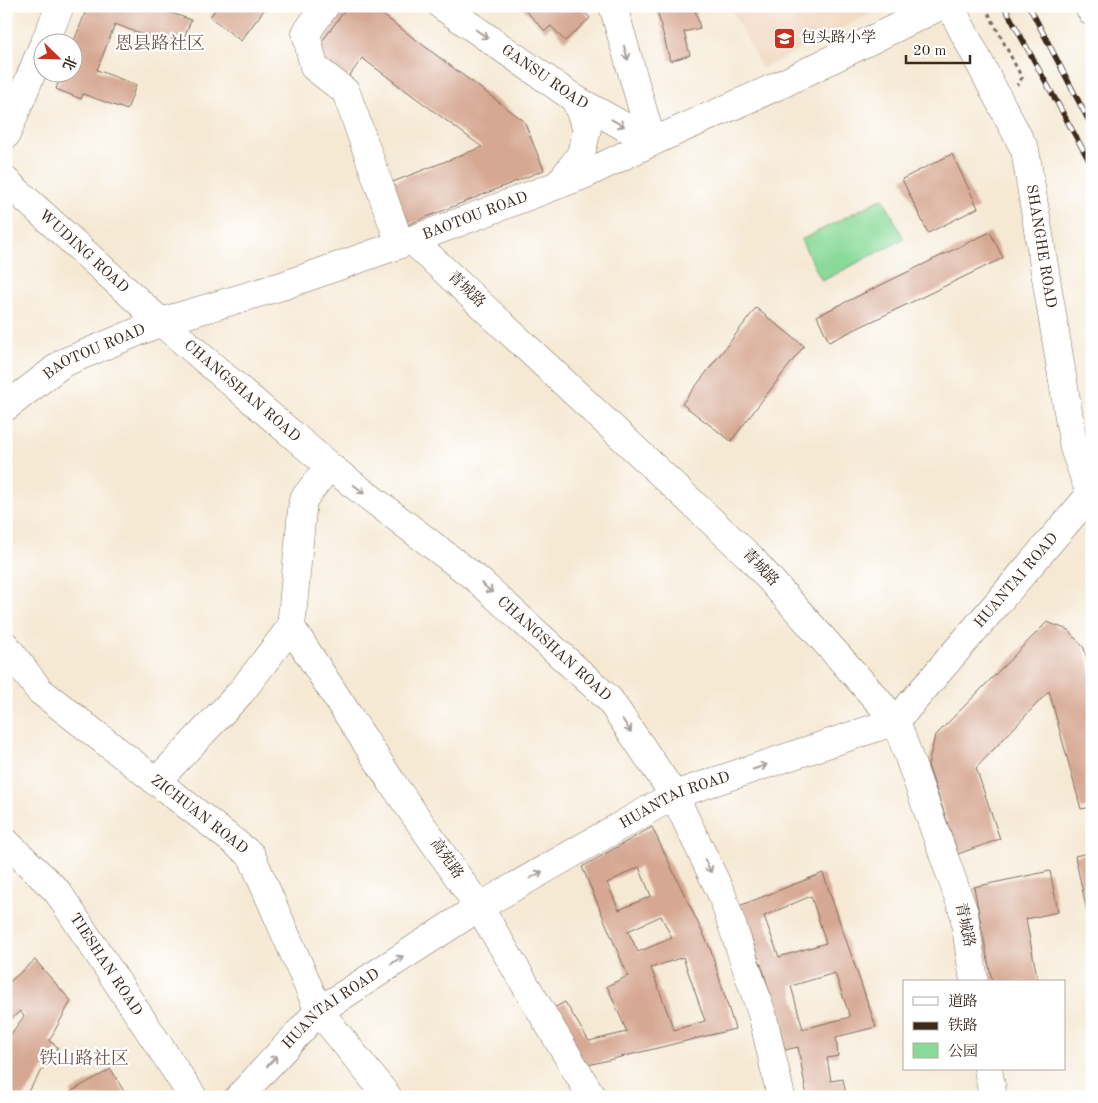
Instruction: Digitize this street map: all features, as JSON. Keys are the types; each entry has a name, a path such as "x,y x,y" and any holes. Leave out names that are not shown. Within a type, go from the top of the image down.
{"street":[{"path":"49,32 60,6"},
{"path":"325,6 306,33 314,67 346,92 406,242"},
{"name":"GANSU ROAD","path":"442,6 575,99 652,142"},
{"path":"613,6 652,142"},
{"name":"BAOTOU ROAD","path":"6,407 63,363 161,322 285,285 584,175 652,142 784,83 940,6"},
{"name":"SHANGHE ROAD","path":"950,6 1025,150 1074,448 1091,497"},
{"path":"1088,6 1092,12"},
{"path":"6,135 32,72"},
{"path":"559,184 581,154 587,128 575,99"},
{"name":"WUDING ROAD","path":"6,181 161,322"},
{"name":"青城路","path":"406,242 750,557 896,721 964,913 974,980"},
{"name":"CHANGSHAN ROAD","path":"161,322 329,466 478,580 609,699 674,796 722,895 762,1017 781,1097"},
{"path":"156,782 241,692 291,627 303,500 329,466"},
{"name":"HUANTAI ROAD","path":"239,1097 319,1011 479,907 674,796 896,721 1091,497"},
{"name":"高苑路","path":"291,627 391,781 479,907 592,1097"},
{"name":"ZICHUAN ROAD","path":"6,646 39,690 251,855 319,1011 388,1097"},
{"name":"TIESHAN ROAD","path":"6,842 58,891 193,1097"},
{"path":"988,1070 993,1097"}],"path":[{"path":"986,6 1022,78 1001,104"}],"shaded area":[{"name":"包头路小学","path":"730,6 885,6 762,69"}],"green space":[{"path":"883,198 904,239 822,281 801,240"}],"building":[{"path":"88,6 153,6 191,20 180,49 115,24 97,70 136,85 127,110 83,94 81,99 56,89 58,82 82,82 82,32 78,32"},
{"path":"218,6 267,6 241,41 210,17"},
{"path":"348,6 371,6 524,121 544,170 402,227 385,185 482,147 362,58 346,81 312,55"},
{"path":"521,6 579,6 590,18 565,41 551,26 545,31"},
{"path":"656,6 694,6 700,28 684,32 690,55 670,61"},
{"path":"952,154 978,208 928,233 902,179"},
{"path":"990,232 1003,258 829,342 817,316"},
{"path":"756,308 804,346 731,441 682,404"},
{"path":"1047,622 1068,630 1084,648 1092,678 1092,807 1081,809 1049,691 976,768 1000,839 958,854 928,765 935,736"},
{"path":"652,827 710,948 735,1029 580,1067 546,1012 565,1002 589,1041 627,1032 607,986 628,976 582,867","holes":["639,867 651,896 619,910 607,883","661,916 672,938 638,952 628,931","683,957 705,1021 674,1030 651,968"]},
{"path":"1092,852 1092,930 1091,930 1075,856"},
{"path":"1050,871 1058,912 1026,919 1038,980 992,980 974,887"},
{"path":"823,873 876,1027 836,1037 838,1056 827,1058 831,1081 843,1079 846,1095 807,1097 798,1047 785,1050 764,973 739,906","holes":["811,896 826,943 779,957 764,916","835,973 850,1017 803,1029 791,986"]},
{"path":"35,960 71,1001 49,1041 58,1047 24,1097 6,1097 6,1041 24,1016 20,1011 10,1020 6,1016 6,985"},
{"path":"111,1069 127,1097 73,1097 70,1092"},
{"path":"1092,1091 1092,1097 1057,1097 1057,1096"}],"railway":[{"path":"1004,6 1092,166"},
{"path":"1029,6 1092,127"}],"place":[{"name":"包头路小学","path":"785,38"}],"district":[{"name":"恩县路社区","path":"160,44"},
{"name":"铁山路社区","path":"84,1059"}]}
